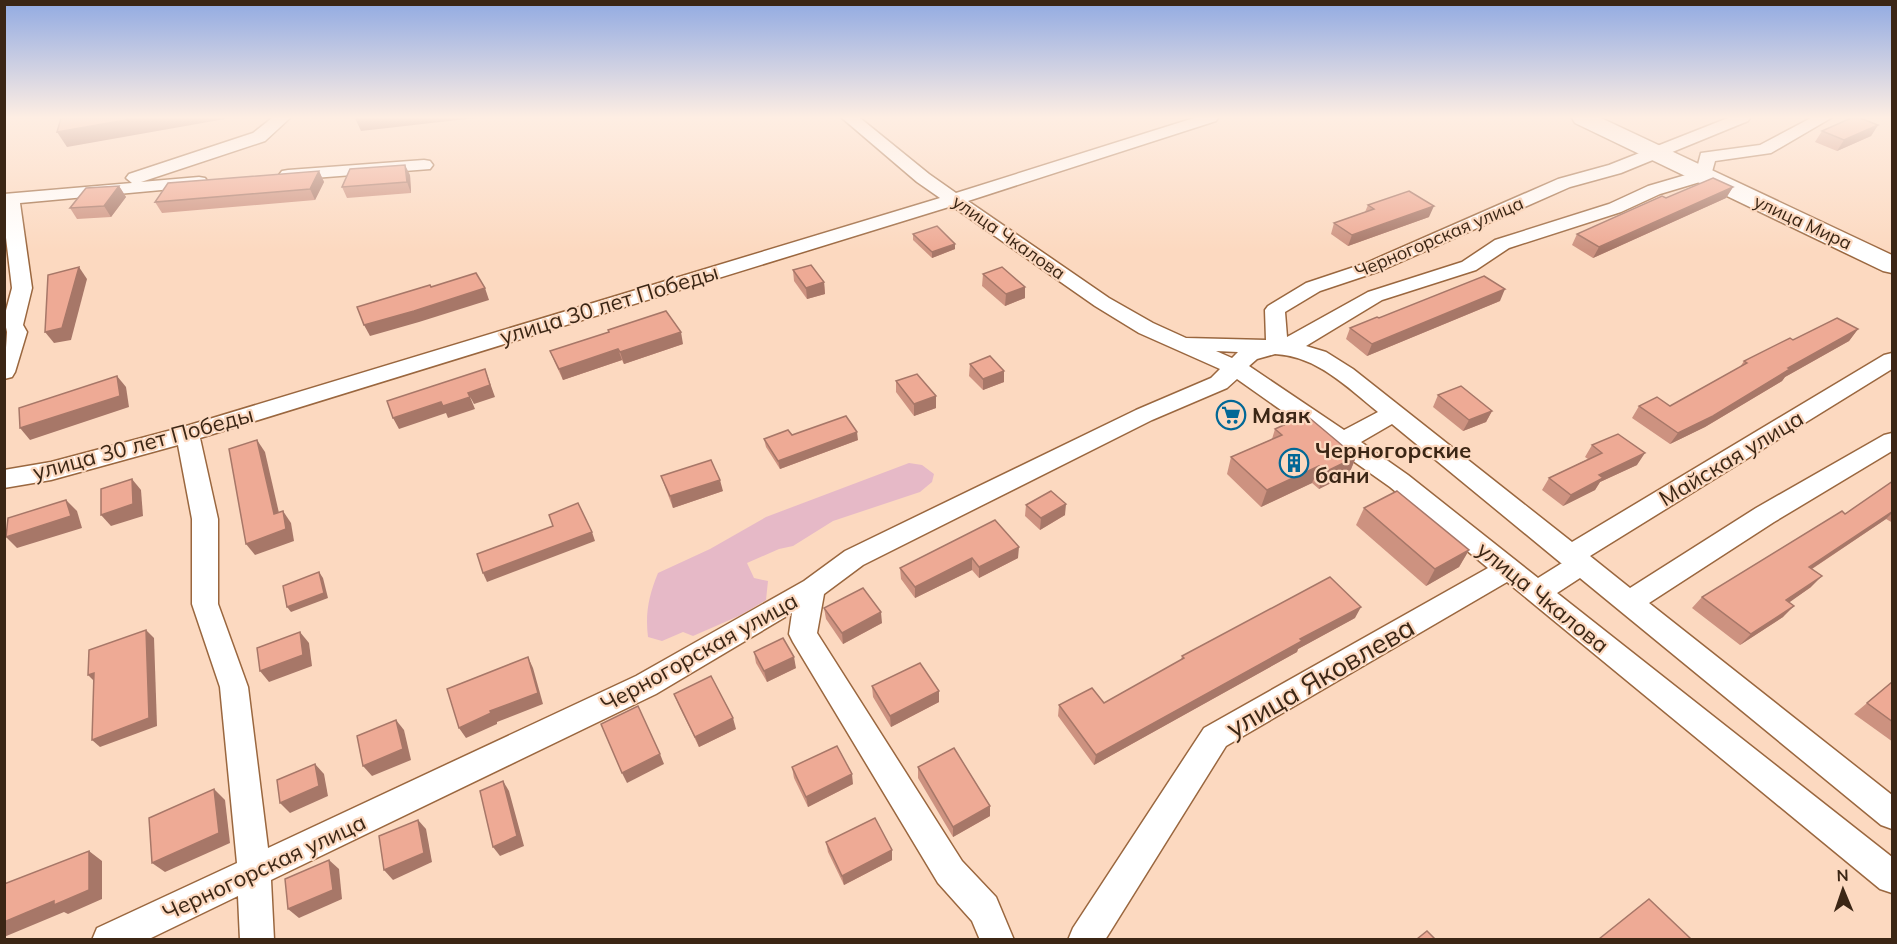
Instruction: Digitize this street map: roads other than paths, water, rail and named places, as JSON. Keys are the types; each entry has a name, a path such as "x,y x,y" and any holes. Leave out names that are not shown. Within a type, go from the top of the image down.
{"main road":[{"name":"улица Мира","path":"1676,162 1893,265"}],"street":[{"path":"75,192 144,176 185,162"},
{"name":"улица Чкалова","path":"904,162 923,178 1102,302 1146,328 1236,368 1399,481 1893,877"},
{"name":"улица 30 лет Победы","path":"4,478 51,471 187,434 1072,162"},
{"name":"Черногорская улица","path":"1277,347 1275,310 1313,287 1373,267 1564,183 1633,162"},
{"path":"1704,175 1706,162"},
{"path":"273,177 424,165"},
{"name":"Черногорская улица","path":"109,939 254,873 645,686 813,588 854,558 1144,415 1219,383 1249,354 1299,341 1375,296 1469,266 1502,244 1615,208 1654,190 1704,175"},
{"path":"4,372 17,332 9,326 21,288 8,199 215,181"},
{"name":"улица Чкалова","path":"1178,342 1291,348 1318,357 1345,374 1893,814"},
{"name":"Майская улица","path":"1537,591 1575,560 1893,360"},
{"path":"1343,441 1394,413"},
{"path":"187,434 205,519 205,604 234,687 254,873 257,939"},
{"path":"1628,603 1765,515 1893,441"},
{"name":"улица Яковлева","path":"1085,939 1215,737 1508,569"},
{"path":"813,588 806,610 803,634 950,872 984,909 998,939"}],"place":[{"name":"Маяк","path":"1231,415"},
{"name":"Черногорские бани","path":"1294,463"}]}
